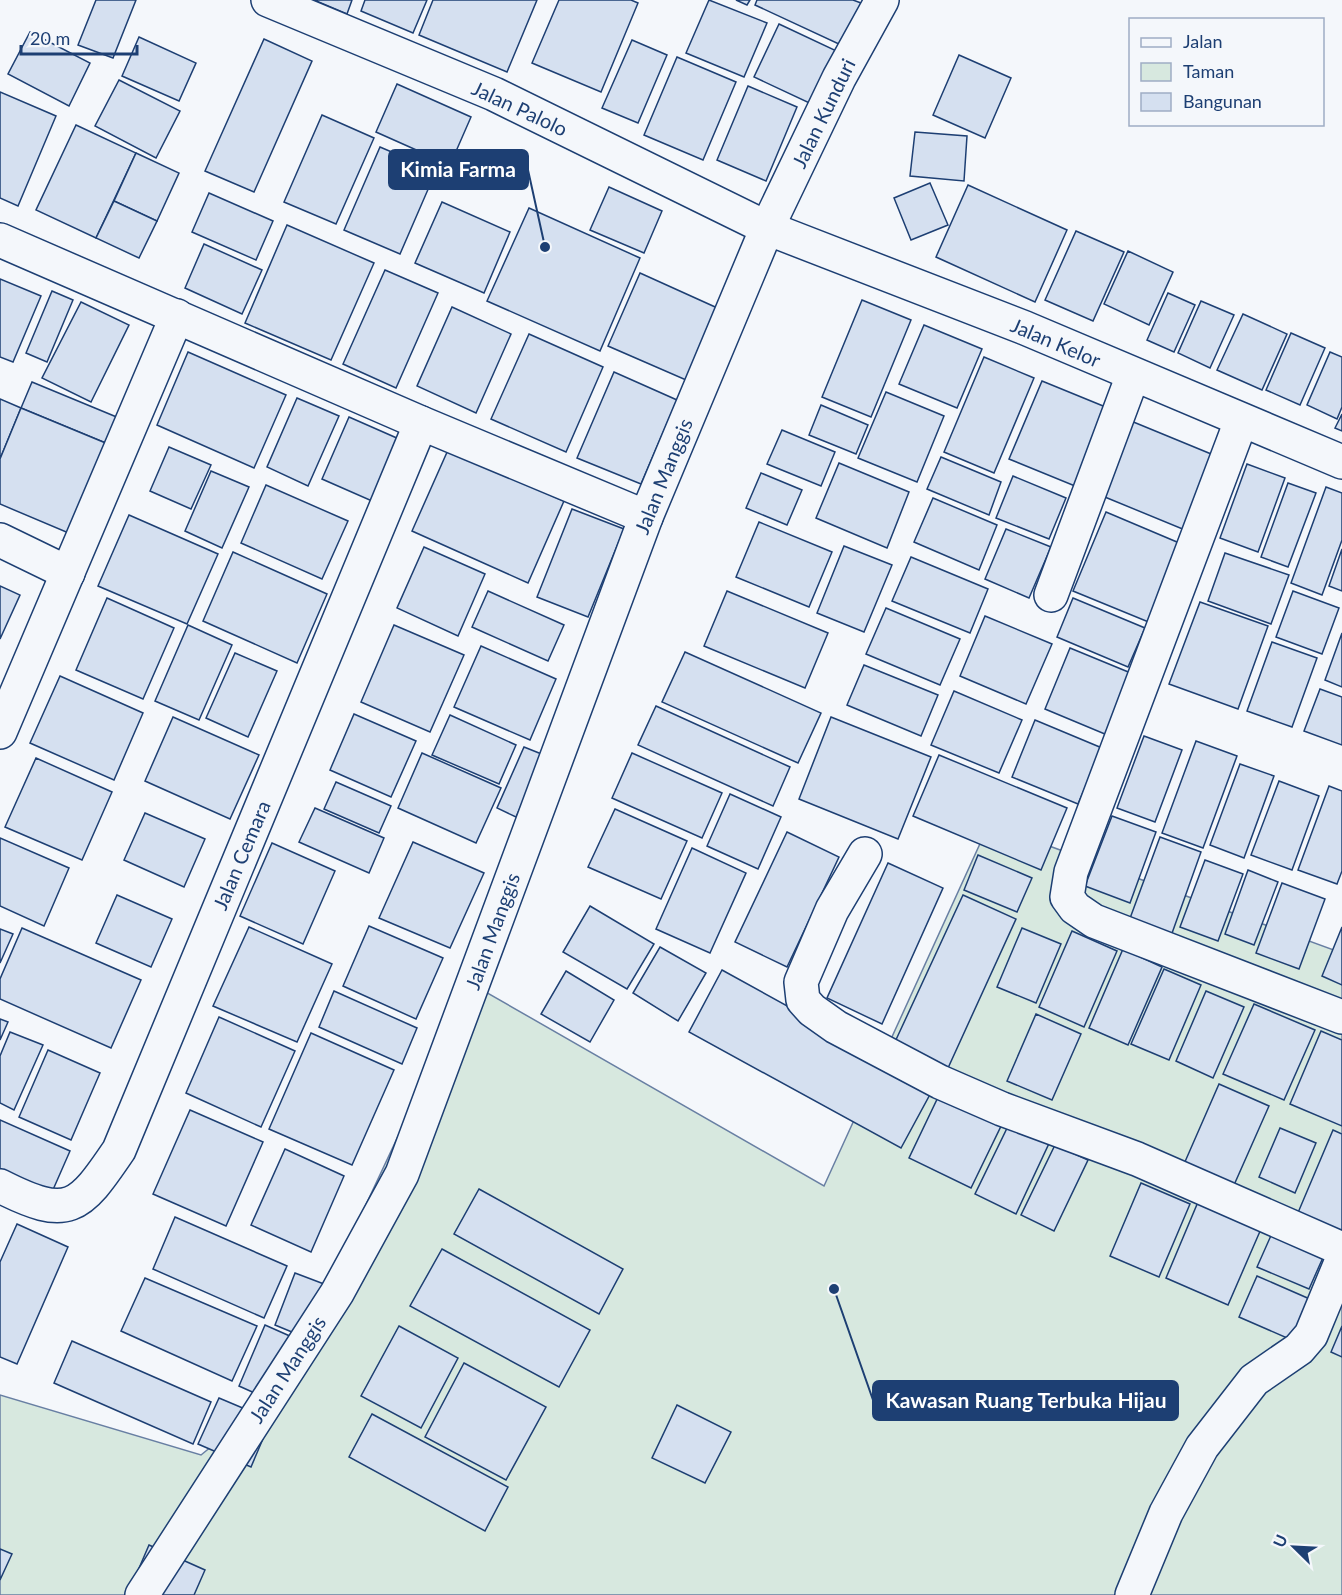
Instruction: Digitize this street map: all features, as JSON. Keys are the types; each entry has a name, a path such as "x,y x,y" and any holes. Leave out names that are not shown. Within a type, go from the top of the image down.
{"street":[{"name":"Jalan Palolo","path":"268,0 494,94 767,228"},
{"name":"Jalan Kunduri","path":"767,228 839,78 882,0"},
{"name":"Jalan Kelor","path":"767,228 1025,328 1342,462"},
{"name":"Jalan Manggis","path":"142,1595 165,1556 337,1293 402,1174 646,517 767,228"},
{"path":"0,240 421,423 646,517"},
{"path":"0,732 177,316"},
{"path":"1051,595 1133,375"},
{"path":"1241,421 1071,872 1067,897 1075,908 1094,921 1342,1017"},
{"name":"Jalan Cemara","path":"0,1186 51,1206 66,1206 82,1198 96,1185 119,1150 421,423"},
{"path":"0,540 68,573"},
{"path":"865,854 832,910 801,982 802,999 812,1010 836,1027 940,1082 1002,1109 1137,1159 1342,1249"},
{"path":"1132,1595 1166,1513 1202,1447 1222,1417 1254,1380 1299,1349 1311,1335 1342,1260"}],"green space":[{"path":"989,824 1342,953 1342,1595 0,1595 0,1395 201,1455 278,1392 470,983 824,1186"}],"building":[{"path":"96,0 136,0 113,58 78,45"},
{"path":"314,0 352,0 347,14"},
{"path":"365,0 427,0 413,33 361,11"},
{"path":"433,0 537,0 507,72 419,35"},
{"path":"559,0 631,0 638,3 601,92 532,63"},
{"path":"709,0 767,23 744,77 686,53"},
{"path":"736,0 750,0 747,5"},
{"path":"757,0 853,0 861,3 841,45 755,5"},
{"path":"779,24 843,54 818,107 754,77"},
{"path":"30,32 90,63 69,106 8,74"},
{"path":"139,37 196,63 179,101 122,76"},
{"path":"264,39 312,61 254,192 205,171"},
{"path":"632,40 667,55 638,123 602,108"},
{"path":"959,55 1011,78 985,138 933,115"},
{"path":"677,57 736,82 703,160 644,135"},
{"path":"119,80 180,111 156,158 95,126"},
{"path":"397,84 471,117 450,165 376,132"},
{"path":"748,86 797,107 766,181 717,160"},
{"path":"0,92 56,116 18,206 0,198"},
{"path":"322,115 374,138 336,224 284,202"},
{"path":"76,125 136,153 96,238 36,210"},
{"path":"915,132 967,136 964,181 910,176"},
{"path":"380,147 436,171 400,254 344,230"},
{"path":"136,153 179,173 157,221 114,201"},
{"path":"930,183 948,225 911,240 894,198"},
{"path":"968,185 1067,230 1035,302 936,257"},
{"path":"609,187 662,211 644,253 590,230"},
{"path":"209,193 273,221 256,260 192,232"},
{"path":"114,201 157,221 139,258 96,238"},
{"path":"442,202 510,232 484,293 415,263"},
{"path":"529,208 640,258 600,351 487,301"},
{"path":"287,225 374,263 331,360 245,323"},
{"path":"1076,231 1124,252 1093,321 1045,300"},
{"path":"204,244 262,270 242,314 185,288"},
{"path":"1128,251 1173,272 1149,325 1104,304"},
{"path":"385,270 438,293 396,388 343,364"},
{"path":"640,273 724,311 693,383 608,346"},
{"path":"0,279 41,296 13,362 0,357"},
{"path":"52,291 73,300 47,362 26,353"},
{"path":"1168,293 1195,305 1174,352 1147,340"},
{"path":"862,300 911,320 871,417 822,397"},
{"path":"1201,301 1234,315 1210,368 1178,353"},
{"path":"81,302 129,325 91,402 42,378"},
{"path":"452,307 511,334 476,413 417,386"},
{"path":"1243,314 1287,334 1262,390 1217,370"},
{"path":"924,325 982,349 957,408 899,384"},
{"path":"1291,333 1325,348 1300,405 1266,390"},
{"path":"529,334 603,367 566,452 491,419"},
{"path":"188,352 286,395 254,468 157,425"},
{"path":"1330,352 1342,357 1342,407 1337,419 1307,405"},
{"path":"984,357 1034,378 994,473 944,452"},
{"path":"614,372 677,400 641,484 577,458"},
{"path":"1042,381 1108,408 1075,486 1009,459"},
{"path":"32,382 119,418 108,444 21,408"},
{"path":"886,392 944,416 917,482 858,458"},
{"path":"297,398 339,416 308,486 267,467"},
{"path":"0,399 21,408 0,459"},
{"path":"821,405 868,425 856,454 809,435"},
{"path":"21,408 108,444 71,534 0,504 0,459"},
{"path":"1342,414 1342,431 1335,428"},
{"path":"349,417 399,439 372,501 322,479"},
{"path":"1131,421 1216,456 1185,530 1100,495"},
{"path":"782,430 835,452 821,486 767,464"},
{"path":"169,447 211,465 191,509 150,491"},
{"path":"448,450 564,501 528,583 412,531"},
{"path":"941,457 1001,482 989,515 927,489"},
{"path":"839,463 909,492 887,548 816,518"},
{"path":"1247,464 1285,478 1258,552 1220,538"},
{"path":"211,471 249,487 222,548 185,531"},
{"path":"761,473 802,490 787,525 746,508"},
{"path":"1013,476 1066,498 1049,539 996,518"},
{"path":"1288,483 1316,493 1288,567 1261,557"},
{"path":"266,485 348,521 322,579 241,543"},
{"path":"1326,487 1342,493 1342,540 1322,595 1291,583"},
{"path":"933,498 997,525 979,570 914,542"},
{"path":"572,509 624,529 588,617 537,597"},
{"path":"1106,512 1184,545 1151,623 1073,591"},
{"path":"129,515 218,554 187,624 98,586"},
{"path":"759,522 832,552 809,607 736,577"},
{"path":"1006,529 1051,547 1029,598 985,579"},
{"path":"844,546 892,565 864,632 817,613"},
{"path":"424,547 485,574 458,636 397,608"},
{"path":"1342,549 1342,591 1329,586"},
{"path":"233,552 327,594 297,663 203,621"},
{"path":"1225,553 1289,575 1271,624 1208,601"},
{"path":"911,557 988,589 970,633 892,601"},
{"path":"0,586 20,595 0,639"},
{"path":"488,591 564,625 548,661 472,627"},
{"path":"727,591 828,633 805,688 704,646"},
{"path":"1293,591 1339,608 1322,654 1276,637"},
{"path":"107,598 174,628 143,699 76,670"},
{"path":"1073,598 1145,628 1128,667 1057,637"},
{"path":"1200,602 1268,626 1238,709 1169,684"},
{"path":"886,608 960,639 940,685 866,654"},
{"path":"985,616 1052,644 1026,704 960,676"},
{"path":"188,625 232,645 199,720 155,701"},
{"path":"394,625 464,655 430,732 361,702"},
{"path":"1342,633 1342,687 1325,680"},
{"path":"1272,642 1317,658 1292,727 1247,711"},
{"path":"481,646 556,679 530,740 454,707"},
{"path":"1070,648 1138,676 1112,737 1045,709"},
{"path":"685,652 821,713 798,763 662,702"},
{"path":"235,653 277,671 248,737 206,718"},
{"path":"864,665 938,695 921,736 847,705"},
{"path":"60,676 143,713 114,780 30,743"},
{"path":"1320,689 1342,697 1342,745 1304,731"},
{"path":"954,691 1022,720 999,773 931,745"},
{"path":"656,706 790,767 773,806 638,745"},
{"path":"354,714 416,741 391,797 330,770"},
{"path":"450,715 516,745 499,784 432,755"},
{"path":"173,717 259,755 230,819 145,781"},
{"path":"831,717 931,757 898,839 799,799"},
{"path":"1035,720 1102,748 1078,804 1012,777"},
{"path":"1144,736 1182,750 1155,822 1117,808"},
{"path":"1196,741 1237,756 1203,848 1162,833"},
{"path":"524,747 544,755 516,817 497,808"},
{"path":"422,753 501,788 476,843 398,808"},
{"path":"632,753 722,793 702,838 612,798"},
{"path":"939,755 1067,808 1041,870 913,816"},
{"path":"36,758 112,792 82,860 5,827"},
{"path":"1240,764 1274,776 1244,858 1210,845"},
{"path":"1279,781 1319,796 1292,870 1251,855"},
{"path":"336,782 391,806 379,833 324,809"},
{"path":"1329,786 1342,791 1342,871 1337,884 1298,870"},
{"path":"730,794 781,817 758,869 707,846"},
{"path":"315,808 384,838 369,873 299,842"},
{"path":"615,809 687,841 661,899 588,867"},
{"path":"145,813 205,839 184,887 124,860"},
{"path":"1112,816 1156,832 1130,903 1085,886"},
{"path":"787,832 839,857 787,967 735,942"},
{"path":"1160,837 1201,852 1171,936 1129,921"},
{"path":"0,838 69,868 44,926 0,906"},
{"path":"413,842 484,873 450,948 379,918"},
{"path":"272,843 335,871 303,944 240,916"},
{"path":"692,848 746,873 710,953 656,929"},
{"path":"978,855 1032,878 1017,912 964,890"},
{"path":"1205,860 1243,874 1218,941 1180,927"},
{"path":"888,863 943,888 882,1024 827,998"},
{"path":"1248,870 1278,882 1254,945 1225,934"},
{"path":"1282,883 1325,899 1299,969 1256,953"},
{"path":"117,895 172,919 151,967 96,943"},
{"path":"963,895 1016,919 948,1068 894,1044"},
{"path":"590,906 654,944 627,989 563,952"},
{"path":"369,926 443,958 416,1019 343,986"},
{"path":"249,927 332,964 297,1042 213,1006"},
{"path":"1342,927 1342,985 1322,976"},
{"path":"22,928 141,980 111,1048 0,999 0,979"},
{"path":"1022,928 1061,944 1036,1003 997,987"},
{"path":"0,929 13,934 0,963"},
{"path":"1072,931 1117,951 1084,1027 1039,1007"},
{"path":"660,947 706,973 678,1021 633,993"},
{"path":"1123,949 1162,967 1128,1045 1089,1028"},
{"path":"1164,969 1201,985 1169,1060 1131,1044"},
{"path":"722,970 934,1087 901,1148 689,1032"},
{"path":"566,971 614,1000 590,1042 541,1014"},
{"path":"334,991 417,1028 402,1064 319,1027"},
{"path":"1206,991 1244,1007 1213,1078 1176,1061"},
{"path":"1254,1004 1315,1030 1284,1100 1223,1074"},
{"path":"1036,1014 1081,1034 1052,1100 1007,1081"},
{"path":"219,1017 295,1051 261,1127 186,1093"},
{"path":"0,1019 8,1022 0,1040"},
{"path":"1321,1031 1342,1040 1342,1126 1290,1104"},
{"path":"10,1032 43,1045 14,1110 0,1103 0,1056"},
{"path":"311,1033 394,1070 352,1165 269,1129"},
{"path":"48,1050 100,1073 71,1140 19,1117"},
{"path":"1219,1084 1269,1106 1234,1185 1184,1164"},
{"path":"941,1091 1003,1122 971,1188 909,1158"},
{"path":"190,1110 263,1142 226,1226 153,1194"},
{"path":"1012,1118 1052,1137 1016,1214 975,1194"},
{"path":"0,1120 70,1151 52,1192 0,1169"},
{"path":"1280,1128 1316,1143 1295,1193 1259,1177"},
{"path":"1333,1130 1342,1134 1342,1234 1297,1215"},
{"path":"1055,1145 1088,1160 1054,1231 1021,1215"},
{"path":"285,1149 344,1176 311,1252 251,1225"},
{"path":"1141,1183 1190,1204 1159,1277 1110,1256"},
{"path":"479,1189 623,1269 599,1314 454,1234"},
{"path":"1198,1202 1261,1229 1228,1305 1166,1278"},
{"path":"175,1217 287,1266 264,1318 153,1269"},
{"path":"17,1224 68,1247 17,1364 0,1357 0,1262"},
{"path":"1273,1231 1325,1253 1309,1289 1257,1267"},
{"path":"442,1249 590,1330 559,1387 410,1306"},
{"path":"295,1273 324,1284 304,1337 275,1325"},
{"path":"1257,1276 1312,1300 1294,1341 1239,1317"},
{"path":"145,1278 257,1326 232,1381 121,1331"},
{"path":"265,1325 301,1341 275,1402 239,1386"},
{"path":"399,1326 458,1358 421,1428 361,1396"},
{"path":"1342,1326 1342,1357 1331,1352"},
{"path":"72,1341 211,1402 193,1444 54,1383"},
{"path":"464,1363 546,1407 506,1480 425,1437"},
{"path":"219,1398 271,1420 251,1467 198,1444"},
{"path":"677,1405 731,1432 705,1483 652,1458"},
{"path":"372,1414 508,1487 485,1531 349,1457"},
{"path":"149,1545 205,1570 194,1595 148,1595 131,1587"},
{"path":"0,1549 12,1554 0,1580"}],"place":[{"name":"Kimia Farma","path":"545,247"},
{"name":"Kawasan Ruang Terbuka Hijau","path":"834,1289"}]}
